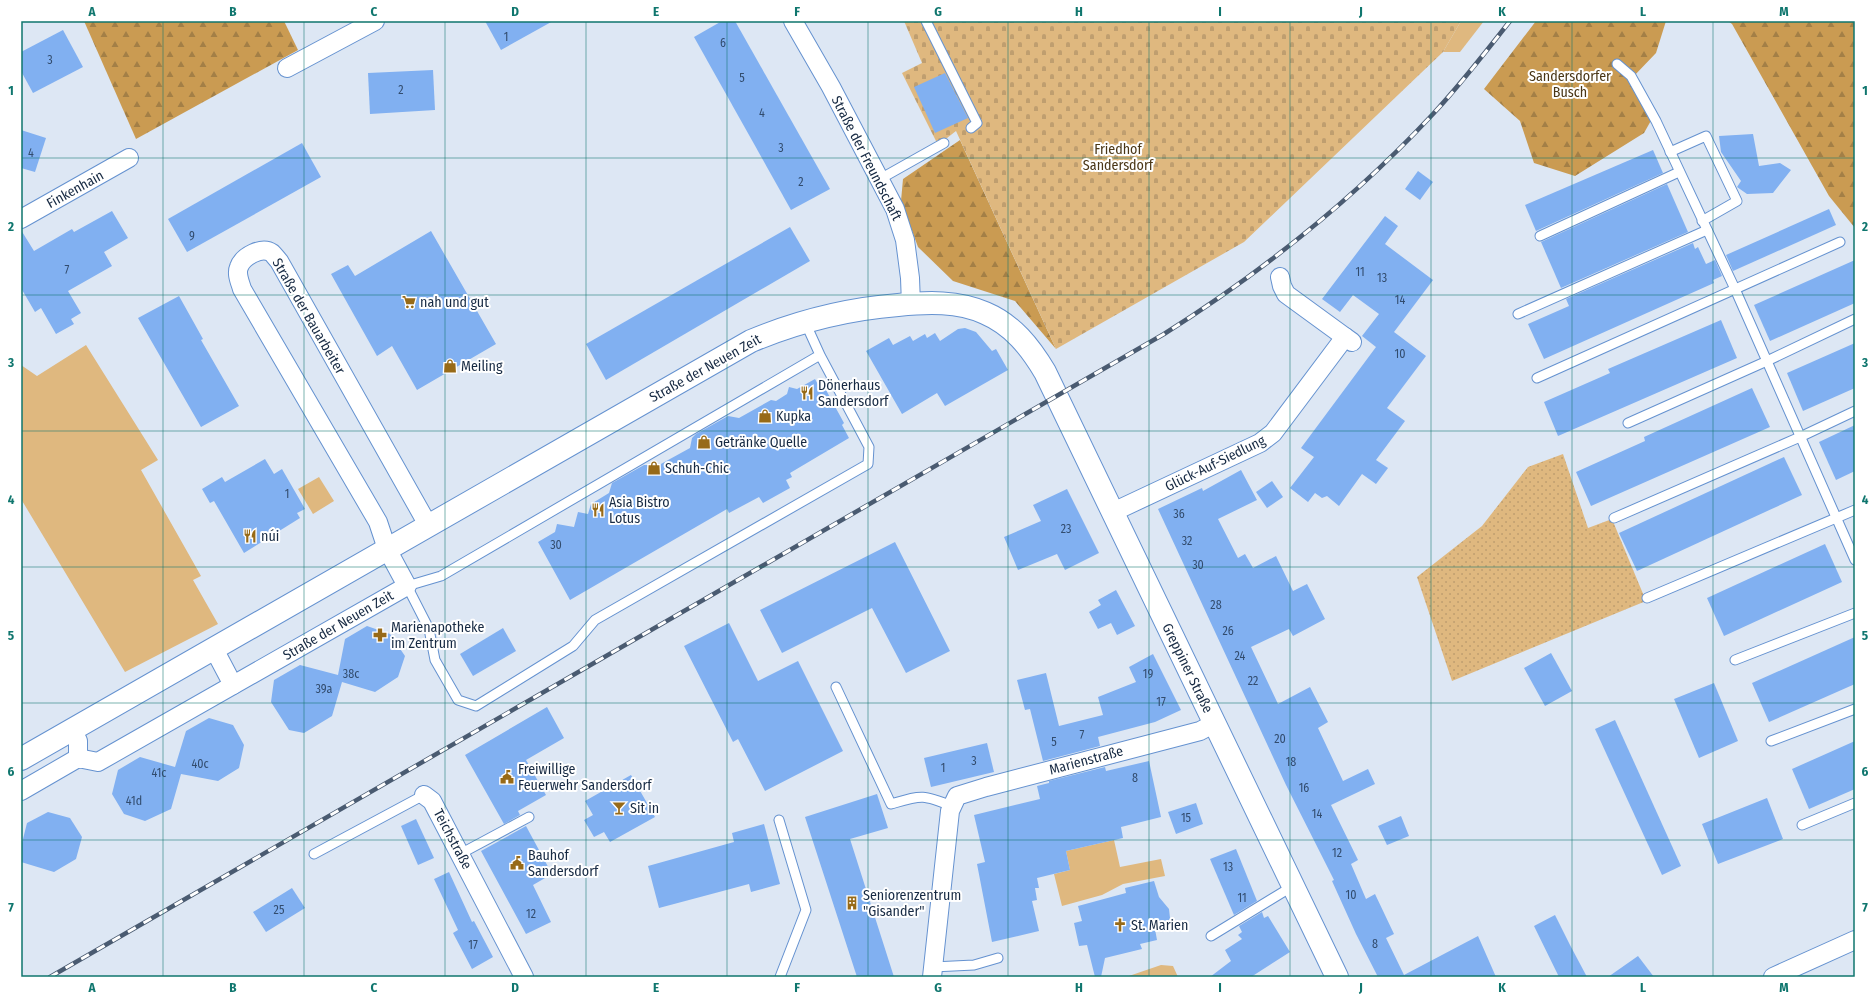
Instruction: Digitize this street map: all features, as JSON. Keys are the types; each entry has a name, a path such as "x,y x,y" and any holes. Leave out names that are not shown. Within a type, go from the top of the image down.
{"street":[{"path":"287,68 375,21"},
{"name":"Straße der Freundschaft","path":"793,21 831,87 895,209 905,240 910,278 911,304"},
{"name":"Finkenhain","path":"21,219 129,158"},
{"name":"Straße der Bauarbeiter","path":"388,549 378,522 242,288 238,278 238,268 243,260 253,254 263,251 272,253 278,261 428,525"},
{"name":"Glück-Auf-Siedlung","path":"1113,512 1260,443 1273,433 1348,340 1286,294 1280,277"},
{"name":"Straße der Neuen Zeit","path":"21,759 731,352 764,336 804,321 871,307 911,304 951,304 986,313 1016,333 1038,360"},
{"name":"Greppiner Straße","path":"1038,360 1058,396 1337,977"},
{"name":"Straße der Neuen Zeit","path":"78,758 98,762 407,586 388,549"},
{"path":"214,649 233,685"},
{"name":"Marienstraße","path":"954,801 986,787 1200,731 1215,723"},
{"path":"21,791 78,758 78,741 72,729"},
{"name":"Teichstraße","path":"424,795 432,801 524,977"},
{"path":"932,972 950,811 954,801"},
{"path":"1773,977 1855,940"}],"lane":[{"path":"926,21 977,123 971,128"},
{"path":"1618,64 1631,76 1670,152 1735,289 1855,560"},
{"path":"1670,152 1706,136 1737,201 1702,221"},
{"path":"880,179 944,143"},
{"path":"1540,236 1679,172"},
{"path":"1518,314 1707,230"},
{"path":"1537,378 1840,242"},
{"path":"1628,423 1767,361 1855,319"},
{"path":"804,321 820,355 869,447 868,464 595,620 573,646 476,706 458,700 436,660 429,629 407,586 441,576 820,355"},
{"path":"1614,518 1800,437 1855,411"},
{"path":"1647,598 1855,510"},
{"path":"1735,660 1855,613"},
{"path":"836,688 891,804 918,796 927,796 954,801"},
{"path":"1771,741 1855,709"},
{"name":"Teichstraße","path":"314,854 424,795"},
{"path":"1802,825 1855,803"},
{"path":"460,854 529,817"},
{"path":"779,820 806,910 780,977"},
{"path":"1211,936 1293,886"},
{"path":"932,972 974,965 998,958"}],"green space":[{"path":"84,21 284,21 298,50 136,139"},
{"name":"Friedhof Sandersdorf","path":"904,21 1461,21 1443,52 1244,242 1056,349 956,131 938,145 902,73 922,63"},
{"path":"1461,21 1484,21 1460,52 1443,52"},
{"name":"Sandersdorfer Busch","path":"1536,21 1666,21 1656,53 1633,77 1653,117 1644,133 1575,176 1534,163 1520,121 1484,89"},
{"path":"1728,21 1855,21 1855,228 1829,196 1732,24"},
{"path":"960,140 1056,349 1015,301 953,281 918,247 901,201 903,179"},
{"path":"86,345 158,460 141,470 201,576 193,580 218,624 125,672 21,499 21,365 37,376"},
{"path":"1563,454 1588,528 1612,519 1646,601 1452,681 1417,577 1482,526 1528,467"},
{"path":"319,477 334,501 313,514 298,489"},
{"path":"1114,840 1120,867 1161,859 1165,876 1123,884 1102,895 1062,906 1054,874 1070,870 1066,851"},
{"path":"1161,965 1173,966 1178,977 1126,977"}],"building":[{"path":"485,21 553,21 501,50"},
{"path":"722,21 735,21 830,189 791,210 694,37"},
{"path":"63,30 83,67 33,93 21,71 21,52"},
{"path":"433,70 435,110 370,114 368,73"},
{"path":"945,73 968,118 935,133 914,87"},
{"path":"21,130 46,138 35,172 21,168"},
{"path":"1753,134 1759,166 1780,163 1791,170 1773,193 1747,194 1737,187 1741,181 1721,152 1719,136"},
{"path":"302,143 321,177 187,252 168,219"},
{"path":"1653,150 1663,173 1536,231 1525,205"},
{"path":"1418,171 1433,182 1420,200 1405,189"},
{"path":"1667,184 1688,232 1561,288 1541,242"},
{"path":"1829,209 1836,225 1733,271 1726,255"},
{"path":"112,211 128,238 104,252 112,266 68,291 81,313 71,319 74,324 56,334 41,308 35,312 21,288 21,230 34,251 72,229 74,232"},
{"path":"1385,216 1398,226 1385,244 1433,280 1394,332 1426,356 1387,408 1405,421 1376,460 1388,468 1376,484 1362,474 1339,506 1327,496 1322,498 1315,493 1308,502 1290,488 1314,457 1301,448 1376,347 1362,336 1379,314 1353,295 1340,312 1322,299"},
{"path":"790,227 810,261 606,380 586,344"},
{"name":"nah und gut","path":"431,231 496,344 417,390 392,346 377,356 331,274 348,265 355,276"},
{"path":"1693,243 1695,249 1698,247 1706,264 1715,260 1722,276 1713,280 1714,283 1544,359 1528,324 1569,306 1566,299"},
{"path":"1855,260 1855,303 1770,341 1754,305"},
{"path":"179,296 203,339 201,340 239,406 201,427 138,318"},
{"path":"1721,320 1737,358 1558,436 1544,402 1610,373 1608,369"},
{"path":"965,328 976,332 992,351 996,349 1008,370 945,406 937,393 902,414 866,351 889,338 893,345 910,336 913,341 925,334 927,338 935,333 940,341 958,329"},
{"path":"1855,343 1855,388 1803,411 1787,373"},
{"path":"815,379 822,392 826,390 844,423 842,425 849,438 790,473 792,477 786,480 790,488 763,503 759,497 729,513 727,509 570,600 538,542 555,532 557,524 574,527 578,512 588,514 591,504 609,493 612,483 644,465 659,465 690,448 692,438 696,434 728,416 739,418 771,400 776,401 787,394 789,387 797,389"},
{"path":"1752,388 1770,427 1591,506 1576,472 1645,441 1644,437"},
{"path":"1855,425 1855,471 1836,480 1819,442"},
{"path":"1784,457 1802,495 1637,571 1619,533"},
{"path":"265,459 274,474 282,469 305,509 297,513 300,518 244,553 214,501 210,503 202,489 222,477 225,482"},
{"path":"1241,470 1257,500 1218,519 1238,558 1245,554 1253,568 1276,556 1293,591 1307,584 1325,619 1293,636 1289,629 1251,647 1278,704 1310,687 1328,722 1318,728 1343,781 1368,769 1375,784 1331,805 1358,860 1351,864 1366,899 1375,894 1394,934 1386,938 1404,975 1478,936 1496,977 1378,977 1356,934 1332,881 1334,880 1286,785 1158,509 1202,488 1203,491"},
{"path":"1272,481 1283,497 1267,508 1256,492"},
{"path":"1067,489 1099,553 1065,570 1057,554 1018,570 1004,537 1041,521 1033,505"},
{"path":"895,542 950,651 906,673 872,608 782,653 760,610"},
{"path":"1825,544 1842,582 1724,636 1707,598"},
{"path":"1116,590 1135,626 1117,635 1111,623 1098,629 1089,612 1101,605 1098,600"},
{"path":"729,623 758,681 798,661 843,751 765,791 738,739 733,742 684,646"},
{"path":"367,626 390,634 405,656 398,677 375,692 342,682 332,716 304,733 289,730 271,702 274,680 300,665 338,675 345,639"},
{"path":"503,628 516,651 473,676 460,654"},
{"path":"1855,637 1855,684 1769,722 1752,683"},
{"path":"1551,653 1572,691 1545,706 1524,668"},
{"path":"1153,654 1181,710 1155,722 1098,737 1100,746 1043,761 1030,709 1025,710 1017,680 1046,673 1059,726 1103,715 1098,697 1136,682 1129,667"},
{"path":"1714,683 1738,741 1699,758 1674,699"},
{"name":"Freiwillige Feuerwehr Sandersdorf","path":"547,707 564,738 526,760 546,795 518,811 520,815 504,824 465,755"},
{"path":"209,718 233,725 244,745 239,768 218,781 181,774 171,809 145,821 124,814 112,794 118,770 140,757 175,767 186,731"},
{"path":"1615,720 1681,866 1662,875 1595,729"},
{"path":"1855,741 1855,789 1809,809 1792,769"},
{"path":"987,743 994,772 931,787 924,758"},
{"path":"1149,761 1161,817 1121,827 1123,838 1066,851 1070,870 1037,878 1039,888 1035,888 1037,900 1032,901 1039,931 992,942 977,864 985,862 974,815 1040,799 1037,786 1049,783 1049,781 1105,767 1106,771"},
{"name":"Sit in","path":"631,775 655,817 610,842 604,832 594,837 584,820 593,815 585,801"},
{"name":"Seniorenzentrum \"Gisander\"","path":"877,794 888,828 850,839 894,977 857,977 805,817"},
{"path":"1767,798 1783,839 1718,864 1702,824"},
{"path":"1196,803 1203,824 1176,834 1168,812"},
{"path":"48,812 70,818 82,837 76,859 54,872 21,862 21,847 27,823"},
{"path":"1401,816 1409,836 1387,845 1378,826"},
{"path":"416,819 434,858 418,865 401,826"},
{"path":"764,824 780,884 751,892 749,884 659,908 648,866 734,842 732,833"},
{"name":"Bauhof Sandersdorf","path":"526,826 552,874 533,885 551,922 526,934 481,851"},
{"path":"1236,849 1257,901 1234,915 1210,859"},
{"path":"449,872 472,922 474,921 493,957 472,969 453,933 458,930 434,879"},
{"name":"St. Marien","path":"1154,881 1159,897 1169,909 1170,918 1168,923 1165,927 1155,929 1157,940 1140,944 1142,949 1105,958 1101,977 1095,977 1087,945 1079,946 1074,923 1082,921 1078,906 1126,893 1125,888"},
{"path":"292,888 305,908 266,932 253,912"},
{"path":"1262,912 1264,918 1268,916 1290,952 1251,977 1210,977 1231,961 1225,950 1242,939 1238,935 1242,932 1239,926"},
{"path":"1555,915 1587,977 1559,977 1534,926"},
{"path":"1638,956 1654,977 1608,977"}],"railway":[{"path":"50,977 1164,334 1236,286 1339,205 1402,146 1433,114 1472,69 1510,21"}],"place":[{"name":"nah und gut","path":"409,302"},
{"name":"Meiling","path":"450,366"},
{"name":"Dönerhaus Sandersdorf","path":"807,393"},
{"name":"Kupka","path":"765,416"},
{"name":"Getränke Quelle","path":"704,442"},
{"name":"Schuh-Chic","path":"654,468"},
{"name":"Asia Bistro Lotus","path":"598,510"},
{"name":"núi","path":"250,536"},
{"name":"Marienapotheke im Zentrum","path":"380,635"},
{"name":"Freiwillige Feuerwehr Sandersdorf","path":"507,777"},
{"name":"Sit in","path":"619,808"},
{"name":"Bauhof Sandersdorf","path":"517,863"},
{"name":"Seniorenzentrum \"Gisander\"","path":"852,903"},
{"name":"St. Marien","path":"1120,925"}]}
